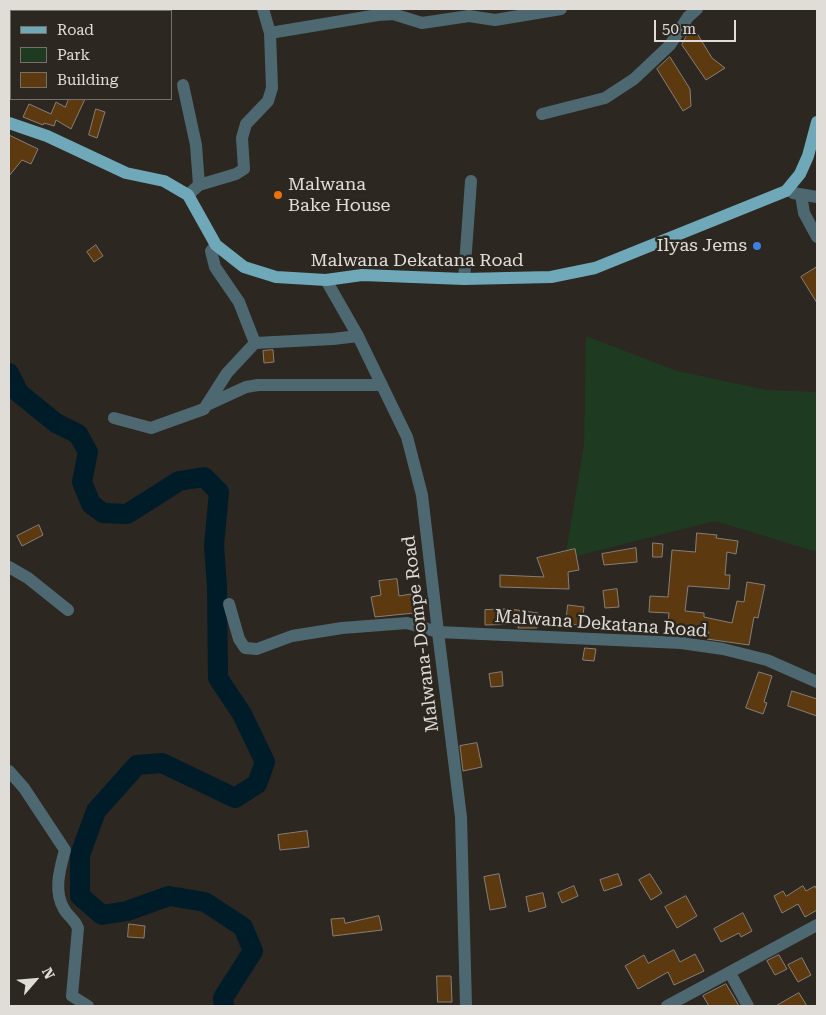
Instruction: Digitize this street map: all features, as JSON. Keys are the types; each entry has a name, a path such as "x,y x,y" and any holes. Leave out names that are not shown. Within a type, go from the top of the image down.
{"main road":[{"path":"786,191 800,174 808,156 817,122"},
{"path":"9,124 47,136 126,173 164,181 188,194"},
{"name":"Malwana Dekatana Road","path":"188,194 216,245 244,267 276,278 326,280 362,275 464,278 551,277 595,268 786,191"}],"street":[{"path":"188,194 199,185 236,174 244,169 242,138 246,124 268,101 272,88 270,33 263,9"},
{"path":"270,33 393,14 422,23 469,16 495,20 561,9"},
{"path":"542,114 605,98 634,79 670,44 688,16 697,9"},
{"path":"183,85 196,145 199,185"},
{"path":"464,278 471,181"},
{"path":"786,191 817,197"},
{"path":"801,195 804,213 817,237"},
{"path":"216,245 211,251 215,267 239,302 255,343"},
{"name":"Malwana-Dompe Road","path":"326,280 358,336 406,437 422,495 461,817 466,1006"},
{"path":"114,418 151,428 204,409 209,404 227,373 255,343 358,336"},
{"path":"209,404 246,387 258,385 382,385"},
{"path":"9,567 28,578 68,610"},
{"name":"Malwana Dekatana Road","path":"229,604 239,639 245,648 257,649 292,636 342,628 407,623 438,632 681,643 723,649 767,660 817,682"},
{"path":"9,770 24,788 65,850 58,879 58,892 64,909 74,919 78,928 72,996 88,1006"},
{"path":"667,1006 817,925"},
{"path":"730,973 748,1006"}],"green space":[{"path":"586,336 677,371 767,390 817,392 817,552 715,521 565,559 584,445"}],"building":[{"path":"692,25 712,58 725,68 706,80 682,45"},
{"path":"670,57 690,89 691,106 683,111 657,69"},
{"path":"68,100 85,100 71,129 56,120 54,126 44,123 43,125 23,117 29,104 51,114 56,102 65,107"},
{"path":"96,109 105,112 97,138 89,135"},
{"path":"9,135 38,149 31,164 22,160 9,176"},
{"path":"96,245 103,256 94,262 87,252"},
{"path":"817,267 817,303 801,277"},
{"path":"273,350 274,362 264,363 263,351"},
{"path":"39,525 43,535 22,546 17,536"},
{"path":"697,533 717,535 716,538 738,541 736,554 727,552 725,575 730,575 729,589 688,586 685,611 704,613 704,617 732,623 737,601 744,602 747,582 765,585 758,618 754,617 749,645 707,639 709,632 667,631 669,613 649,612 650,596 668,597 672,550 695,552"},
{"path":"653,543 663,544 662,557 653,557"},
{"path":"636,548 637,562 604,565 602,554"},
{"path":"575,549 579,570 568,572 569,589 500,587 500,575 544,577 537,558"},
{"path":"397,579 399,596 411,594 414,613 375,617 371,597 381,595 379,581"},
{"path":"617,589 619,607 605,608 603,591"},
{"path":"568,605 584,607 582,625 566,624"},
{"path":"510,609 538,613 537,628 518,628 519,624 485,625 485,610"},
{"path":"585,648 596,649 594,661 583,660"},
{"path":"502,672 503,686 491,687 489,674"},
{"path":"759,672 772,676 764,702 767,703 763,714 746,708"},
{"path":"792,691 817,699 817,716 788,706"},
{"path":"477,743 482,767 463,771 460,746"},
{"path":"307,831 309,847 280,850 278,835"},
{"path":"499,874 506,907 490,910 484,877"},
{"path":"618,874 622,885 604,891 600,880"},
{"path":"650,874 662,893 651,900 639,880"},
{"path":"574,886 578,896 562,903 558,893"},
{"path":"803,886 806,891 815,886 817,890 817,910 805,917 798,904 782,913 774,896 783,891 786,896"},
{"path":"543,893 546,907 529,912 526,897"},
{"path":"686,896 697,916 677,928 665,907"},
{"path":"743,913 752,931 741,937 739,933 721,942 714,929"},
{"path":"379,916 382,930 333,936 331,919 344,918 345,923"},
{"path":"129,924 145,926 144,938 128,937"},
{"path":"674,950 680,962 695,954 704,971 674,985 668,972 638,989 625,966 644,955 648,963"},
{"path":"779,955 787,969 775,975 767,961"},
{"path":"802,958 811,975 798,982 788,965"},
{"path":"437,976 451,976 452,1002 438,1002"},
{"path":"726,984 739,1006 709,1006 703,996"},
{"path":"799,993 807,1006 776,1006"}],"waterway":[{"path":"9,373 19,393 56,423 78,434 88,452 82,482 91,504 103,513 127,514 179,481 204,477 219,492 214,546 217,586 218,678 242,714 265,762 257,784 235,798 162,763 137,765 96,811 80,855 80,896 102,915 127,911 169,896 205,902 243,927 253,951 223,998 224,1006"}],"place":[{"name":"Malwana Bake House","path":"278,195"},
{"name":"Ilyas Jems","path":"757,246"}]}
